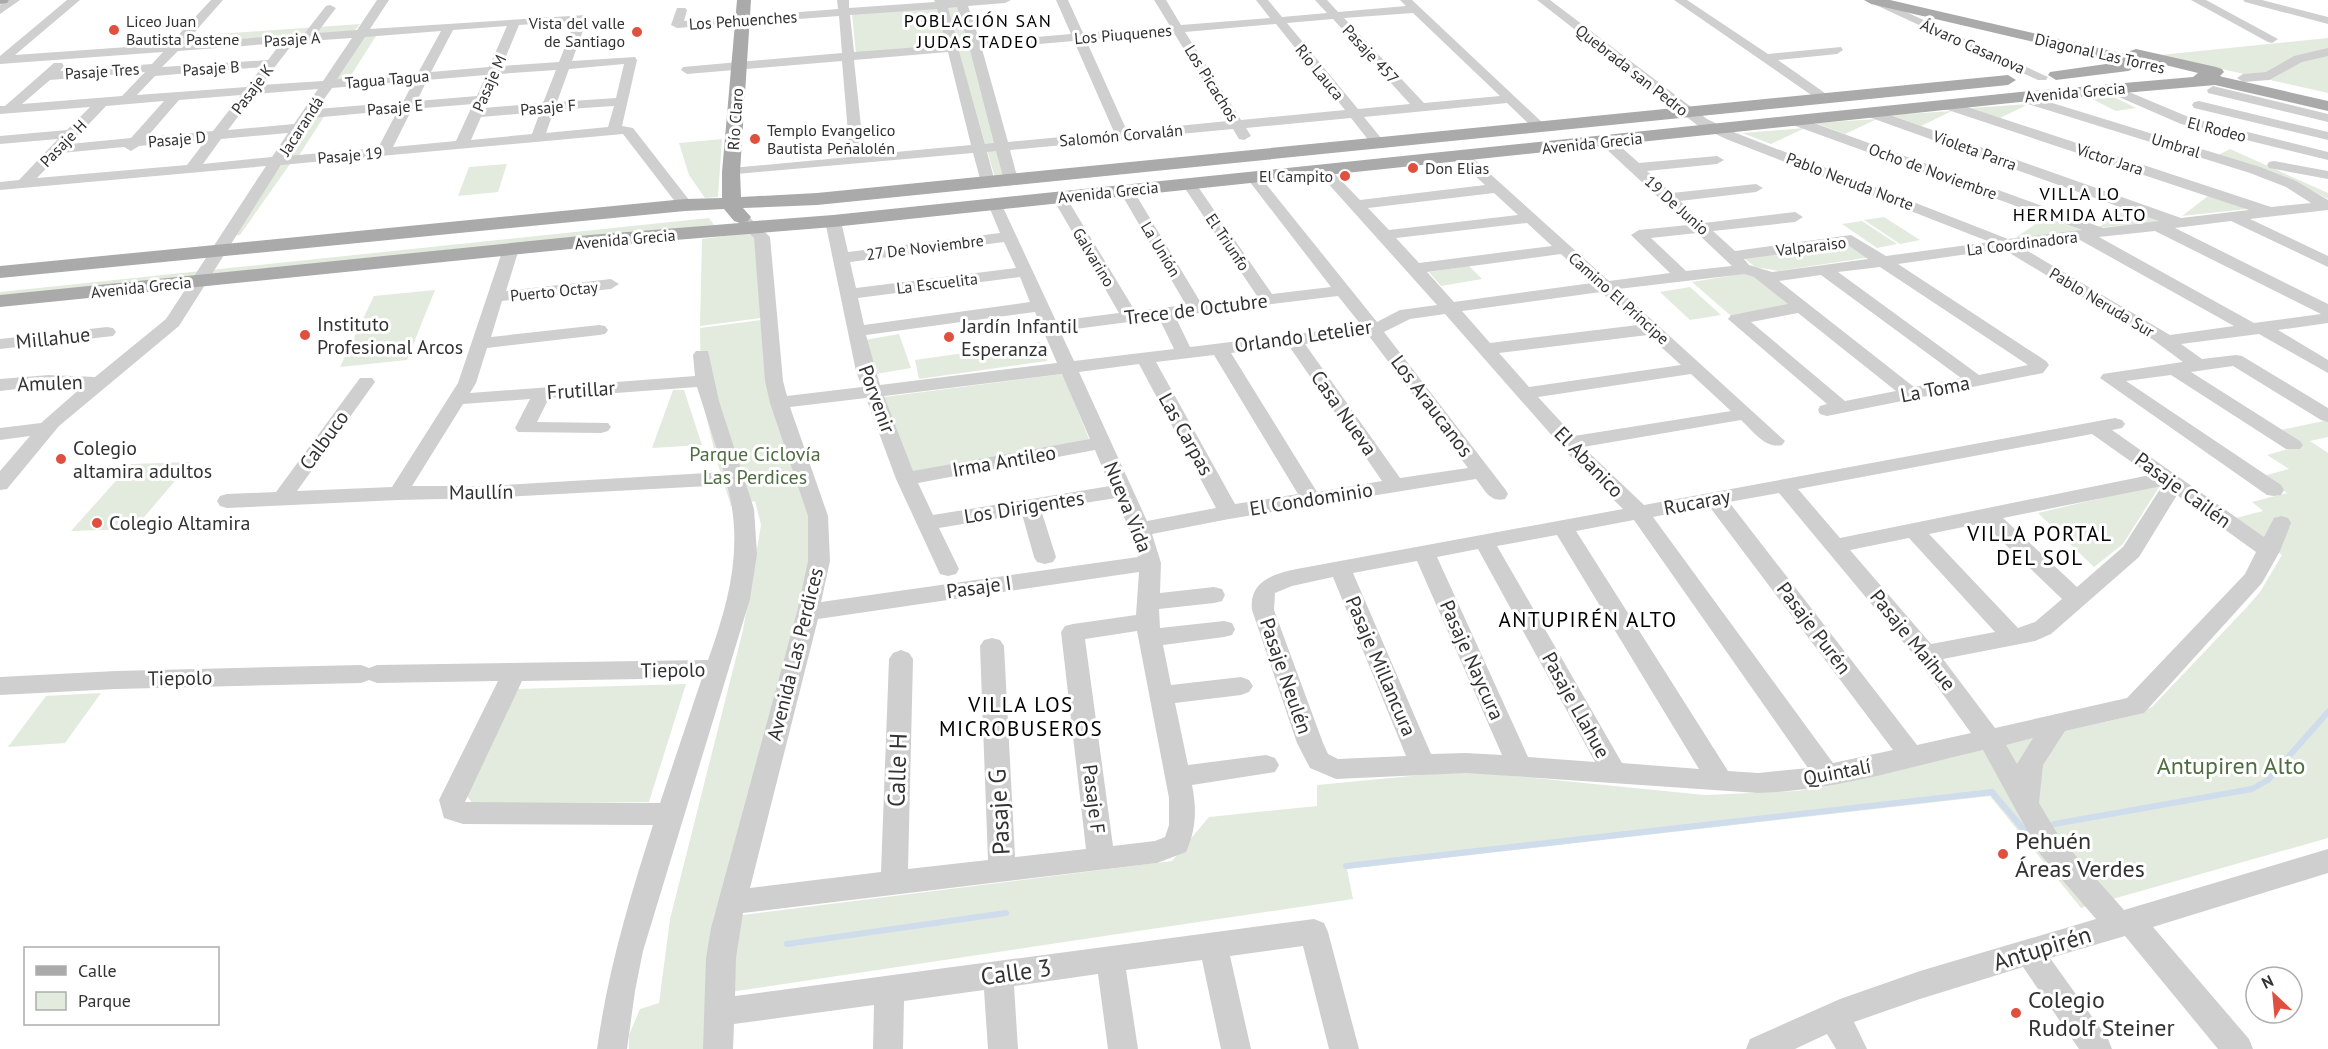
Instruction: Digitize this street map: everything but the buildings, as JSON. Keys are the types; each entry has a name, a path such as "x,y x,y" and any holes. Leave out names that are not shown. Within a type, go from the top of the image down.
{"main road":[{"name":"Río Claro","path":"732,202 731,172 744,0"},
{"name":"Diagonal Las Torres","path":"1871,0 2147,60 2243,78 2276,78 2328,98"},
{"name":"Diagonal Las Torres","path":"1899,0 2147,60 2215,85 2328,106"},
{"name":"Avenida Grecia","path":"0,272 685,205 817,199 1539,126 1690,115 1826,98 2042,77 2128,66 2147,60"},
{"name":"Avenida Grecia","path":"0,301 749,224 833,221 2110,88 2215,85"},
{"path":"732,202 734,210 749,224"}],"street":[{"path":"0,11 14,0"},
{"path":"3,58 74,0"},
{"path":"126,100 218,0"},
{"name":"Jacarandá","path":"0,484 46,428 164,331 179,313 217,251 383,0"},
{"name":"Los Pehuenches","path":"681,10 677,26 844,6 1005,0"},
{"path":"1062,0 1122,135"},
{"name":"Los Picachos","path":"1160,0 1241,130"},
{"name":"Río Lauca","path":"1262,0 1378,143"},
{"name":"Pasaje 457","path":"1321,0 1421,108"},
{"name":"Quebrada san Pedro","path":"1543,0 1690,115"},
{"path":"1680,0 1826,98"},
{"name":"Álvaro Casanova","path":"1871,0 2042,77"},
{"path":"2197,0 2272,39"},
{"path":"2248,0 2328,21"},
{"path":"960,2 975,46 1011,180"},
{"path":"941,3 988,182"},
{"path":"1411,4 1539,126"},
{"name":"Los Piuquenes","path":"687,70 1178,30 1335,15 1411,4"},
{"path":"844,6 858,160"},
{"path":"307,38 330,8"},
{"name":"Pasaje A","path":"3,58 69,56 516,22 550,15 582,17 564,65"},
{"name":"Pasaje M","path":"462,144 516,22"},
{"path":"383,152 449,27"},
{"name":"Pasaje K","path":"192,168 290,39"},
{"path":"1767,58 1836,50"},
{"path":"2276,78 2309,65 2314,61 2315,55 2328,52"},
{"path":"0,130 11,109 69,56"},
{"name":"Tagua Tagua","path":"11,109 631,60 621,101"},
{"name":"Pasaje B","path":"154,70 271,63"},
{"path":"537,138 564,65"},
{"name":"Pasaje Tres","path":"47,75 154,70"},
{"path":"70,105 104,71"},
{"path":"2215,85 2326,127"},
{"name":"El Rodeo","path":"2110,88 2176,118 2328,156"},
{"path":"105,176 175,96"},
{"name":"Umbral","path":"2020,97 2291,183 2324,208"},
{"name":"Pasaje E","path":"308,114 482,99"},
{"name":"Salomón Corvalán","path":"731,172 1122,135 1241,130 1355,114 1510,99"},
{"path":"621,101 621,131 685,205"},
{"name":"Pasaje F","path":"475,114 621,101"},
{"name":"Pasaje H","path":"23,184 102,102"},
{"name":"Víctor Jara","path":"1947,105 2273,213"},
{"path":"2199,105 2326,127"},
{"name":"Violeta Parra","path":"1870,113 2180,223"},
{"name":"Pablo Neruda Norte","path":"1690,115 1717,130 2007,244"},
{"name":"Ocho de Noviembre","path":"1795,121 2104,233"},
{"path":"2310,152 2326,127"},
{"name":"Pasaje D","path":"56,149 299,128"},
{"name":"Pasaje 19","path":"0,186 621,131"},
{"path":"0,140 71,134"},
{"name":"19 De Junio","path":"1607,142 1732,256 1911,394"},
{"name":"Camino El Príncipe","path":"1462,156 1775,441"},
{"path":"1636,168 1717,160"},
{"path":"2274,165 2328,175"},
{"name":"El Abanico","path":"1323,170 1385,235 1603,480 1640,513 1827,776"},
{"name":"Los Araucanos","path":"1253,177 1374,330 1498,495"},
{"name":"El Triunfo","path":"1189,184 1268,300"},
{"path":"1356,205 1497,188"},
{"path":"1669,198 1756,188"},
{"name":"La Unión","path":"1126,190 1196,308"},
{"name":"Galvarino","path":"1059,197 1130,317"},
{"name":"Nueva Vida","path":"995,204 1140,529 1150,563 1148,621 1182,798 1182,825 1176,844 1157,852 1101,858"},
{"name":"La Coordinadora","path":"1823,269 2007,244 2324,208"},
{"path":"1683,277 1639,236 1795,217"},
{"path":"2233,217 2328,262"},
{"path":"1385,235 1530,218"},
{"name":"Porvenir","path":"833,221 865,371 906,479 948,569"},
{"name":"Avenida Las Perdices","path":"718,1049 721,958 731,902 808,612 819,561 818,516 779,403 774,381 761,234 749,224"},
{"path":"2158,226 2326,319"},
{"path":"2085,236 2328,368"},
{"name":"27 De Noviembre","path":"841,258 1009,237"},
{"name":"Valparaiso","path":"1732,256 1851,240 2040,366"},
{"name":"Pablo Neruda Sur","path":"2007,244 2166,341 2197,364"},
{"path":"398,493 459,399 482,343 511,249"},
{"path":"1414,269 1564,249"},
{"path":"1823,269 1976,381"},
{"name":"Orlando Letelier","path":"779,403 1374,330 1401,316 1447,307 1605,286 1753,271 1771,277 1823,269"},
{"name":"La Escuelita","path":"849,294 1024,272"},
{"name":"Puerto Octay","path":"496,297 611,284"},
{"name":"Trece de Octubre","path":"1050,327 1343,290"},
{"path":"856,331 1040,306"},
{"name":"La Toma","path":"1802,308 1737,319 1834,408 2037,369 2040,366"},
{"path":"1164,312 1184,352"},
{"path":"2166,341 2326,319"},
{"path":"1485,349 1652,329"},
{"path":"482,343 599,330"},
{"name":"Millahue","path":"0,344 107,332"},
{"name":"Casa Nueva","path":"1293,339 1395,486"},
{"path":"1219,348 1311,499"},
{"path":"612,1049 628,951 717,669 742,580 746,547 744,516 703,381 702,355"},
{"name":"Las Carpas","path":"1144,357 1229,512"},
{"path":"2274,490 2109,378 2236,360 2328,416"},
{"path":"1524,393 1695,368"},
{"path":"2173,368 2292,446"},
{"name":"Amulen","path":"0,385 49,380 100,382"},
{"name":"Frutillar","path":"459,399 703,381"},
{"name":"Calbuco","path":"282,498 366,382"},
{"path":"542,393 525,425 526,429 601,427"},
{"path":"1570,443 1746,414"},
{"name":"Pasaje Cailén","path":"2106,426 2171,481 2269,551"},
{"name":"Rucaray","path":"1280,582 1340,567 2106,426"},
{"path":"0,434 46,428"},
{"name":"Irma Antileo","path":"906,479 1102,444"},
{"name":"El Condominio","path":"1140,529 1229,512 1481,472"},
{"name":"Maullín","path":"227,501 398,493 521,491 734,478"},
{"path":"1836,546 2171,481"},
{"path":"1926,654 2035,633 2043,628 2131,552 2171,481"},
{"name":"Pasaje Maihue","path":"1784,486 1926,654 1989,738 2050,846 2124,923 2238,1049"},
{"name":"Los Dirigentes","path":"926,523 1123,490"},
{"name":"Pasaje Purén","path":"1715,499 1912,757"},
{"path":"1030,507 1045,557"},
{"path":"1989,516 2076,599"},
{"name":"Quintalí","path":"1310,744 1319,761 1336,769 1466,763 1721,782 1786,782 1827,776 1912,757 2135,706 2254,578 2281,523"},
{"path":"1563,527 1721,782"},
{"path":"1914,531 2013,637"},
{"name":"Pasaje Llahue","path":"1484,541 1615,774"},
{"name":"Pasaje Naycura","path":"1424,553 1520,767"},
{"name":"Pasaje I","path":"808,612 1150,563"},
{"name":"Pasaje Millancura","path":"1340,567 1422,764"},
{"name":"Pasaje Neulén","path":"1280,582 1267,587 1261,598 1263,610 1310,744"},
{"path":"1148,621 1214,595"},
{"path":"1148,621 1224,629"},
{"name":"Pasaje F","path":"1101,858 1073,632 1148,621"},
{"name":"Pasaje G","path":"992,646 1002,870"},
{"name":"Calle H","path":"894,882 901,659"},
{"name":"Tiepolo","path":"0,686 116,680 369,674 717,669"},
{"path":"514,672 452,800 453,810 463,813 670,814"},
{"path":"1162,696 1242,686"},
{"path":"2026,804 2030,763 2057,723"},
{"path":"1178,777 1266,765"},
{"path":"731,902 1101,858"},
{"name":"Antupirén","path":"1761,1049 1834,1016 1920,985 2328,861"},
{"name":"Calle 3","path":"718,1012 1314,932 1344,1049"},
{"path":"1213,945 1236,1049"},
{"path":"2029,952 2097,1049"},
{"path":"1110,959 1123,1049"},
{"path":"998,974 1003,1049"},
{"path":"888,1049 889,989"},
{"path":"1834,1016 1852,1049"}],"green space":[{"path":"944,0 957,0 1009,177 995,178"},
{"path":"939,7 949,46 856,54 852,14"},
{"path":"360,24 353,33 181,46 190,36"},
{"path":"364,36 376,36 348,80 335,81"},
{"path":"2328,38 2328,93 2160,55"},
{"path":"2106,93 2136,108 2116,111 2086,96"},
{"path":"2029,104 2000,118 1969,108"},
{"path":"1952,111 1921,126 1891,115"},
{"path":"314,115 325,115 298,157 286,158"},
{"path":"1877,119 1845,134 1815,123"},
{"path":"1805,128 1771,144 1742,133"},
{"path":"722,139 718,197 705,198 689,175 679,143"},
{"path":"2230,149 2328,193 2328,199 2295,182 2218,155"},
{"path":"282,164 290,164 240,235 232,236"},
{"path":"507,164 498,192 458,196 469,167"},
{"path":"2208,196 2247,209 2182,216"},
{"path":"2126,207 2165,221 2098,228"},
{"path":"1884,217 1920,240 1900,244 1864,220"},
{"path":"2046,217 2084,231 2015,238"},
{"path":"709,218 714,225 0,297 0,292"},
{"path":"1862,221 1897,244 1877,248 1842,224"},
{"path":"754,232 761,318 700,326 702,239"},
{"path":"1849,241 1871,257 1779,271 1755,267 1743,257"},
{"path":"1469,266 1482,279 1441,286 1429,272"},
{"path":"1747,273 1755,276 1791,306 1730,315 1692,282"},
{"path":"1690,287 1721,315 1690,320 1660,292"},
{"path":"435,290 407,360 340,367 374,296"},
{"name":"Parque Ciclovía Las Perdices","path":"761,320 809,509 817,559 716,911 709,957 705,1049 629,1049 629,1035 640,1009 659,1003 670,919 743,630 761,525 755,501 731,506 716,458 701,394 700,328"},
{"path":"899,334 911,368 876,374 865,340"},
{"path":"1040,342 1047,361 919,379 915,360"},
{"path":"1063,374 1091,444 912,473 884,397"},
{"path":"673,390 684,390 702,445 652,448"},
{"name":"Antupiren Alto","path":"2328,420 2328,437 2310,441 2328,453 2328,838 2081,908 1990,796 1347,869 1353,899 730,992 735,916 1172,861 1209,817 1317,806 1317,785 1464,771 1705,795 1798,791 2135,715 2152,707 2246,608 2260,592 2282,555 2232,519 2263,511 2252,502 2287,493 2263,476 2289,469 2267,455 2299,446 2276,431"},
{"path":"191,462 134,529 71,531 131,464"},
{"path":"2161,484 2123,544 2094,567 2038,513"},
{"path":"686,684 649,802 472,803 467,796 516,689"},
{"path":"101,693 65,743 8,747 46,696"}],"waterway":[{"path":"2054,824 2252,789 2268,780 2328,712"},
{"path":"1346,866 1992,792 2024,830"},
{"path":"787,944 1006,913"}],"place":[{"name":"Liceo Juan Bautista Pastene","path":"114,30"},
{"name":"Vista del valle de Santiago","path":"637,32"},
{"name":"Templo Evangelico Bautista Peñalolén","path":"755,139"},
{"name":"Don Elias","path":"1413,168"},
{"name":"El Campito","path":"1345,176"},
{"name":"Instituto Profesional Arcos","path":"305,335"},
{"name":"Jardín Infantil Esperanza","path":"949,337"},
{"name":"Colegio altamira adultos","path":"61,459"},
{"name":"Colegio Altamira","path":"97,523"},
{"name":"Pehuén Áreas Verdes","path":"2003,854"},
{"name":"Colegio Rudolf Steiner","path":"2016,1013"}],"district":[{"name":"POBLACIÓN SAN JUDAS TADEO","path":"978,30"},
{"name":"VILLA LO HERMIDA ALTO","path":"2080,203"},
{"name":"VILLA PORTAL DEL SOL","path":"2040,545"},
{"name":"ANTUPIRÉN ALTO","path":"1588,619"},
{"name":"VILLA LOS MICROBUSEROS","path":"1021,716"}]}
